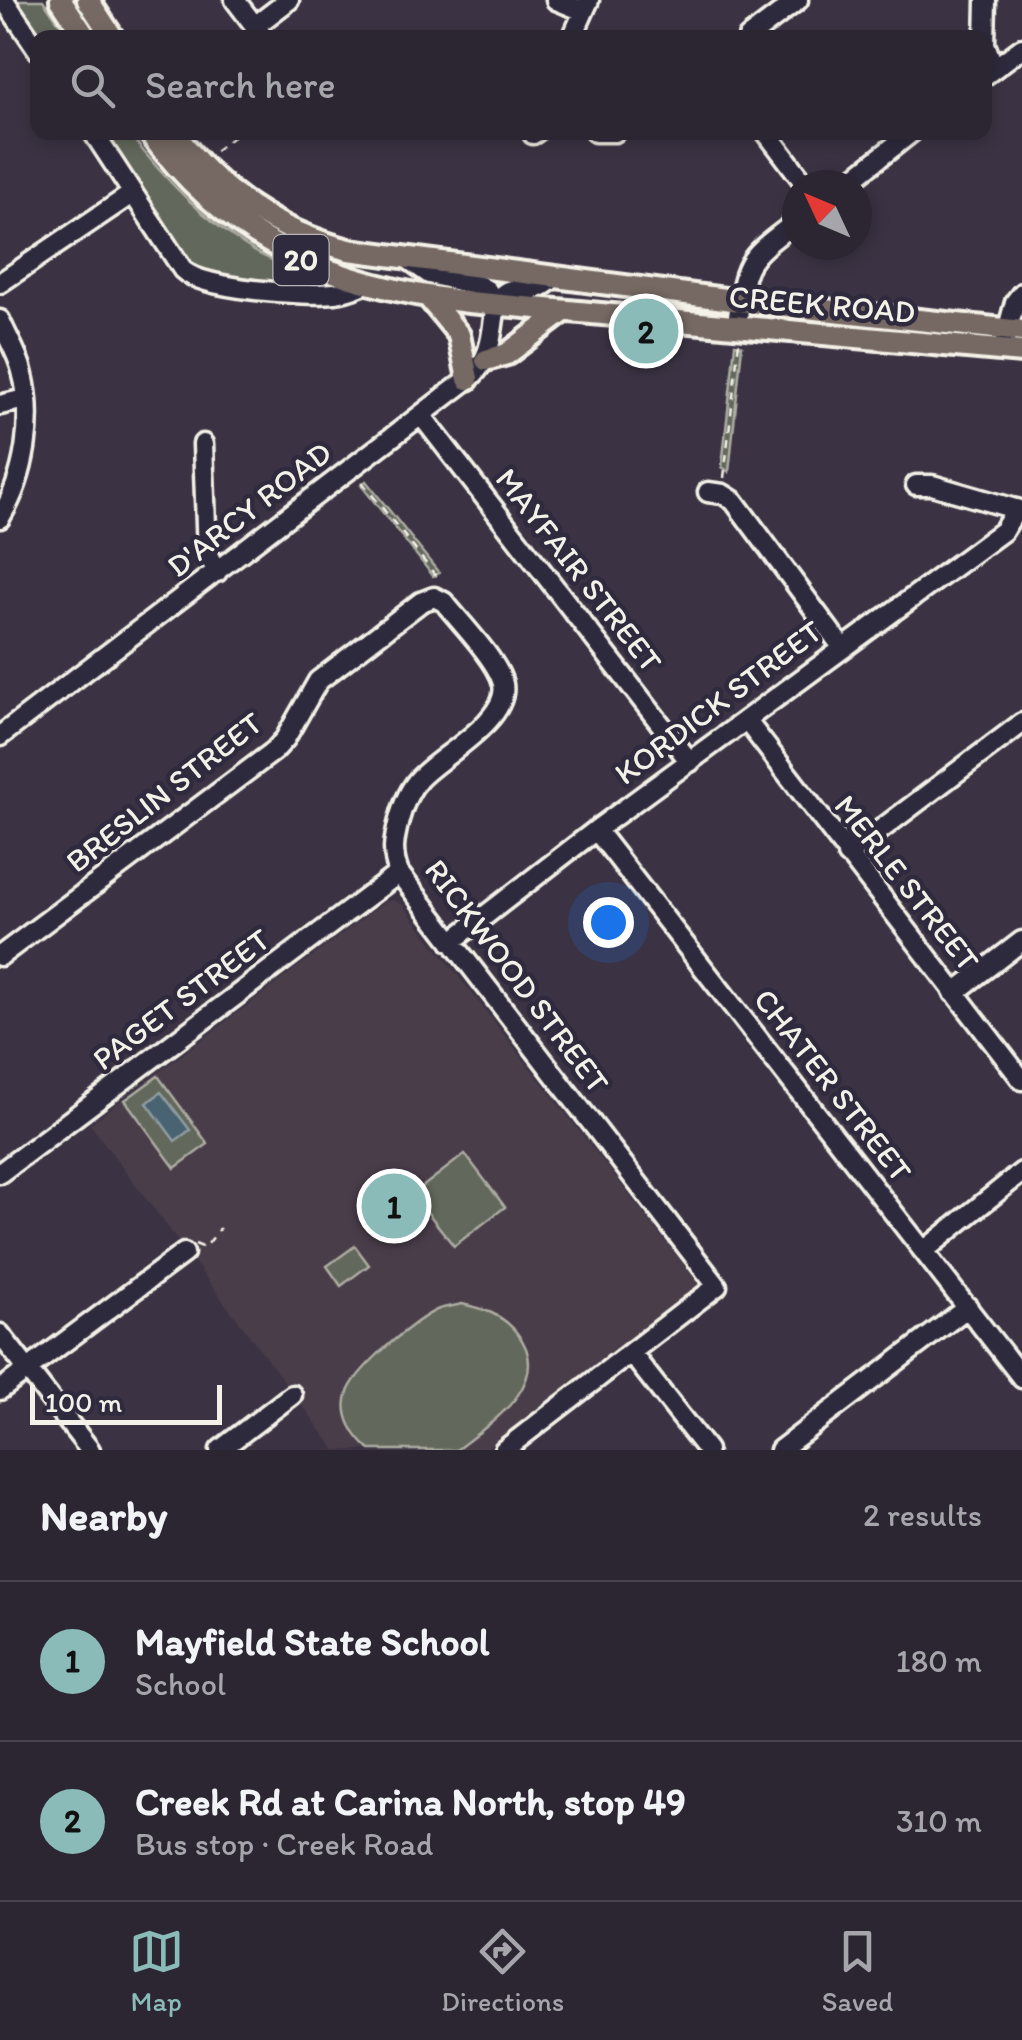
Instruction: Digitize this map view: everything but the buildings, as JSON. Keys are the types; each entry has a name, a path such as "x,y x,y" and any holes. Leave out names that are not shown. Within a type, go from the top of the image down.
{"main road":[{"path":"62,0 81,30"},
{"path":"88,0 108,30"},
{"name":"CREEK ROAD","path":"155,140 186,178 235,222 297,258 365,284 429,298 738,327 1013,341"},
{"name":"CREEK ROAD","path":"181,140 218,183 279,224 330,245 408,260 740,301 1013,341"},
{"path":"429,298 459,335 468,379"},
{"path":"486,360 507,354 564,311"}],"street":[{"path":"4,0 30,38"},
{"path":"235,0 258,30"},
{"path":"261,30 289,0"},
{"path":"556,0 586,6 576,30"},
{"path":"759,30 798,0"},
{"path":"985,30 986,0"},
{"path":"992,70 1022,48"},
{"name":"CREEK ROAD","path":"98,140 184,270 195,279 220,285 332,294 365,284"},
{"path":"772,140 795,170"},
{"path":"864,170 902,140"},
{"path":"0,283 133,192"},
{"path":"738,327 750,259 782,233"},
{"name":"CREEK ROAD","path":"408,260 429,274 480,286 496,305 506,292 538,289 555,277"},
{"path":"1013,341 1015,302 1022,293"},
{"path":"486,360 493,340 496,305"},
{"path":"0,320 22,371 27,428 14,490 0,518"},
{"name":"D'ARCY ROAD","path":"0,736 421,416 486,360"},
{"path":"0,405 25,399"},
{"name":"MAYFAIR STREET","path":"421,416 690,762"},
{"path":"202,444 207,554 217,572"},
{"path":"916,485 932,485 1020,510"},
{"path":"715,493 734,501 842,647"},
{"name":"KORDICK STREET","path":"451,942 596,830 1003,531 1020,510"},
{"name":"BRESLIN STREET","path":"0,956 274,751 318,682 421,602 434,597 444,602"},
{"name":"RICKWOOD STREET","path":"444,602 500,674 504,689 496,709 479,730 410,790 392,850 399,873 717,1286 631,1353"},
{"name":"MERLE STREET","path":"746,720 1022,1080"},
{"path":"847,854 1022,724"},
{"name":"CHATER STREET","path":"596,830 1022,1378"},
{"name":"PAGET STREET","path":"0,1173 399,873"},
{"path":"954,993 1022,941"},
{"path":"924,1250 1022,1172"},
{"path":"0,1390 189,1248"},
{"path":"780,1450 968,1307"},
{"path":"0,1334 90,1450"},
{"path":"504,1450 631,1353 707,1450"},
{"path":"220,1450 292,1395"}],"path":[{"path":"215,151 229,140"},
{"path":"715,493 739,343 738,327"},
{"path":"362,480 436,576 444,602"},
{"path":"189,1248 205,1248 220,1228"}],"shaded area":[{"path":"13,0 43,0 64,30 33,30"},
{"path":"107,140 135,140 171,183 218,226 254,251 323,286 215,277 195,268"},
{"path":"735,344 742,346 729,472 722,467"},
{"path":"366,481 439,573 433,576 361,485"},
{"path":"393,900 403,905 701,1287 484,1450 336,1450 90,1124 383,903"},
{"path":"158,1076 208,1144 175,1168 125,1100"},
{"path":"465,1154 505,1207 454,1246 413,1194"},
{"path":"355,1246 369,1265 341,1286 327,1266"},
{"path":"462,1304 505,1321 527,1351 529,1368 514,1400 456,1450 370,1450 347,1418 347,1395 352,1385 387,1346 416,1323 439,1309"}],"water":[{"path":"161,1092 190,1130 175,1141 147,1103"}],"place":[{"name":"Creek Rd at Carina North, stop 49","path":"646,331"},
{"name":"Mayfield State School","path":"394,1206"}]}
